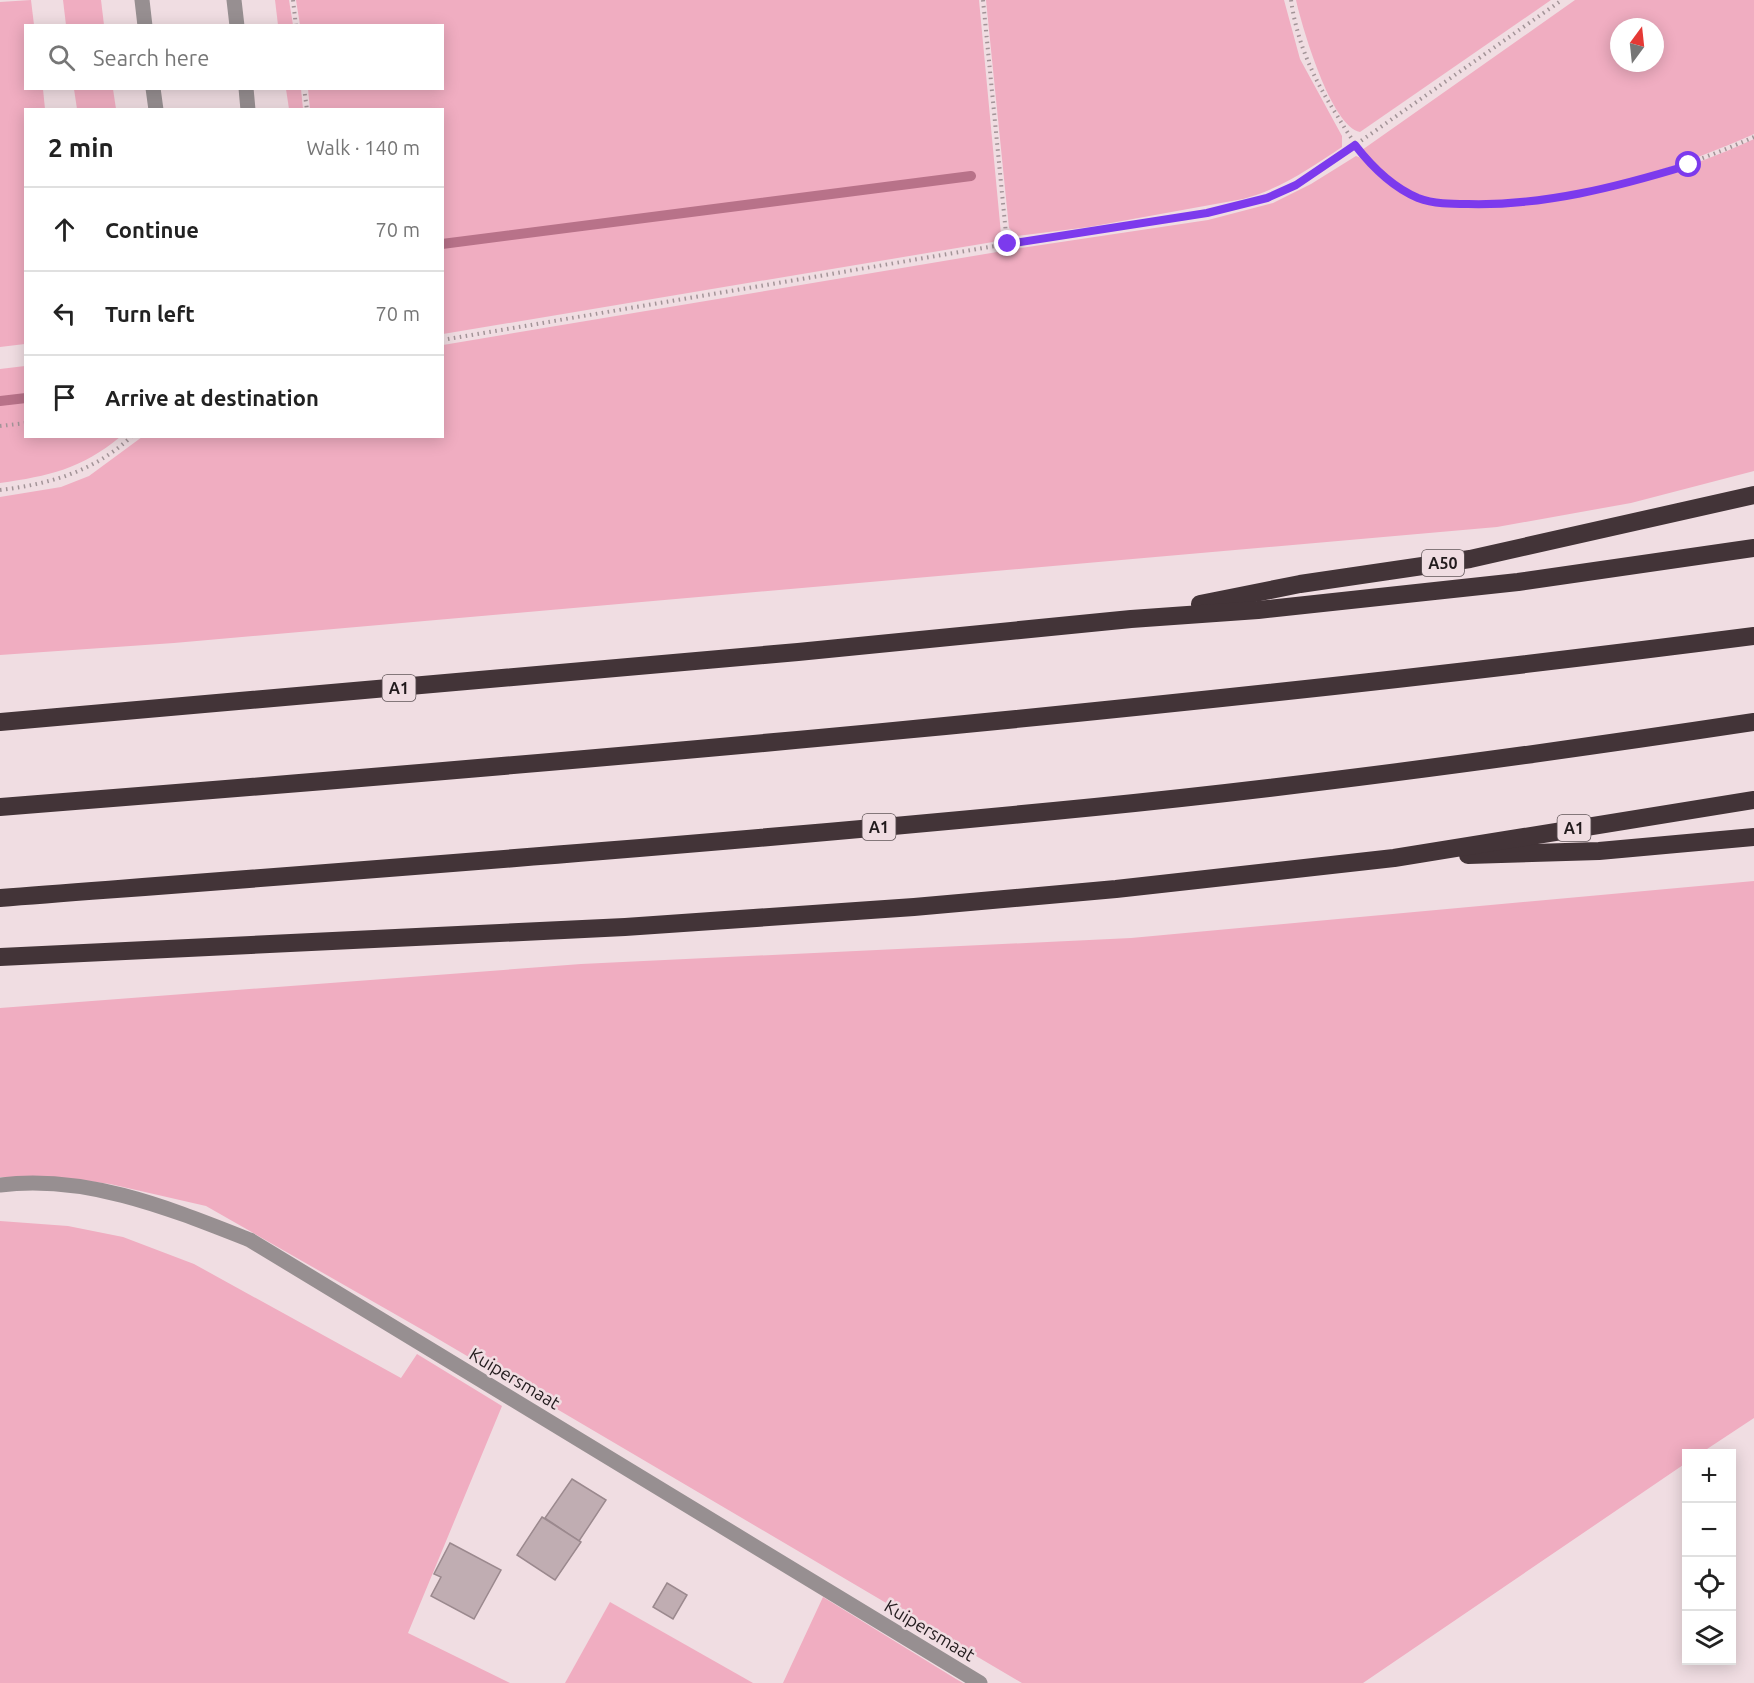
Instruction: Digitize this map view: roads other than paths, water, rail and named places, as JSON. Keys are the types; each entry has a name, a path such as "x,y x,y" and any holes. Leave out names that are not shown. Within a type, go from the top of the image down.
{"highway":[{"name":"A50","path":"1131,619 1300,584 1470,559 1754,495"},
{"name":"A1","path":"0,722 798,652 1131,619 1258,610 1518,582 1754,548"},
{"path":"0,807 579,762 960,725 1254,696 1754,636"},
{"name":"A1","path":"0,898 470,863 1099,807 1332,779 1754,722"},
{"name":"A1","path":"0,957 625,927 1116,889 1394,858 1754,800"},
{"name":"A1","path":"1394,858 1599,851 1754,837"}],"street":[{"path":"142,0 145,24"},
{"path":"234,0 237,24"},
{"path":"153,90 156,108"},
{"path":"246,90 248,108"},
{"name":"Kuipersmaat","path":"0,1185 71,1186 142,1199 250,1240 980,1683"}],"waterway":[{"path":"444,244 971,176"},
{"path":"0,401 24,398"}]}
